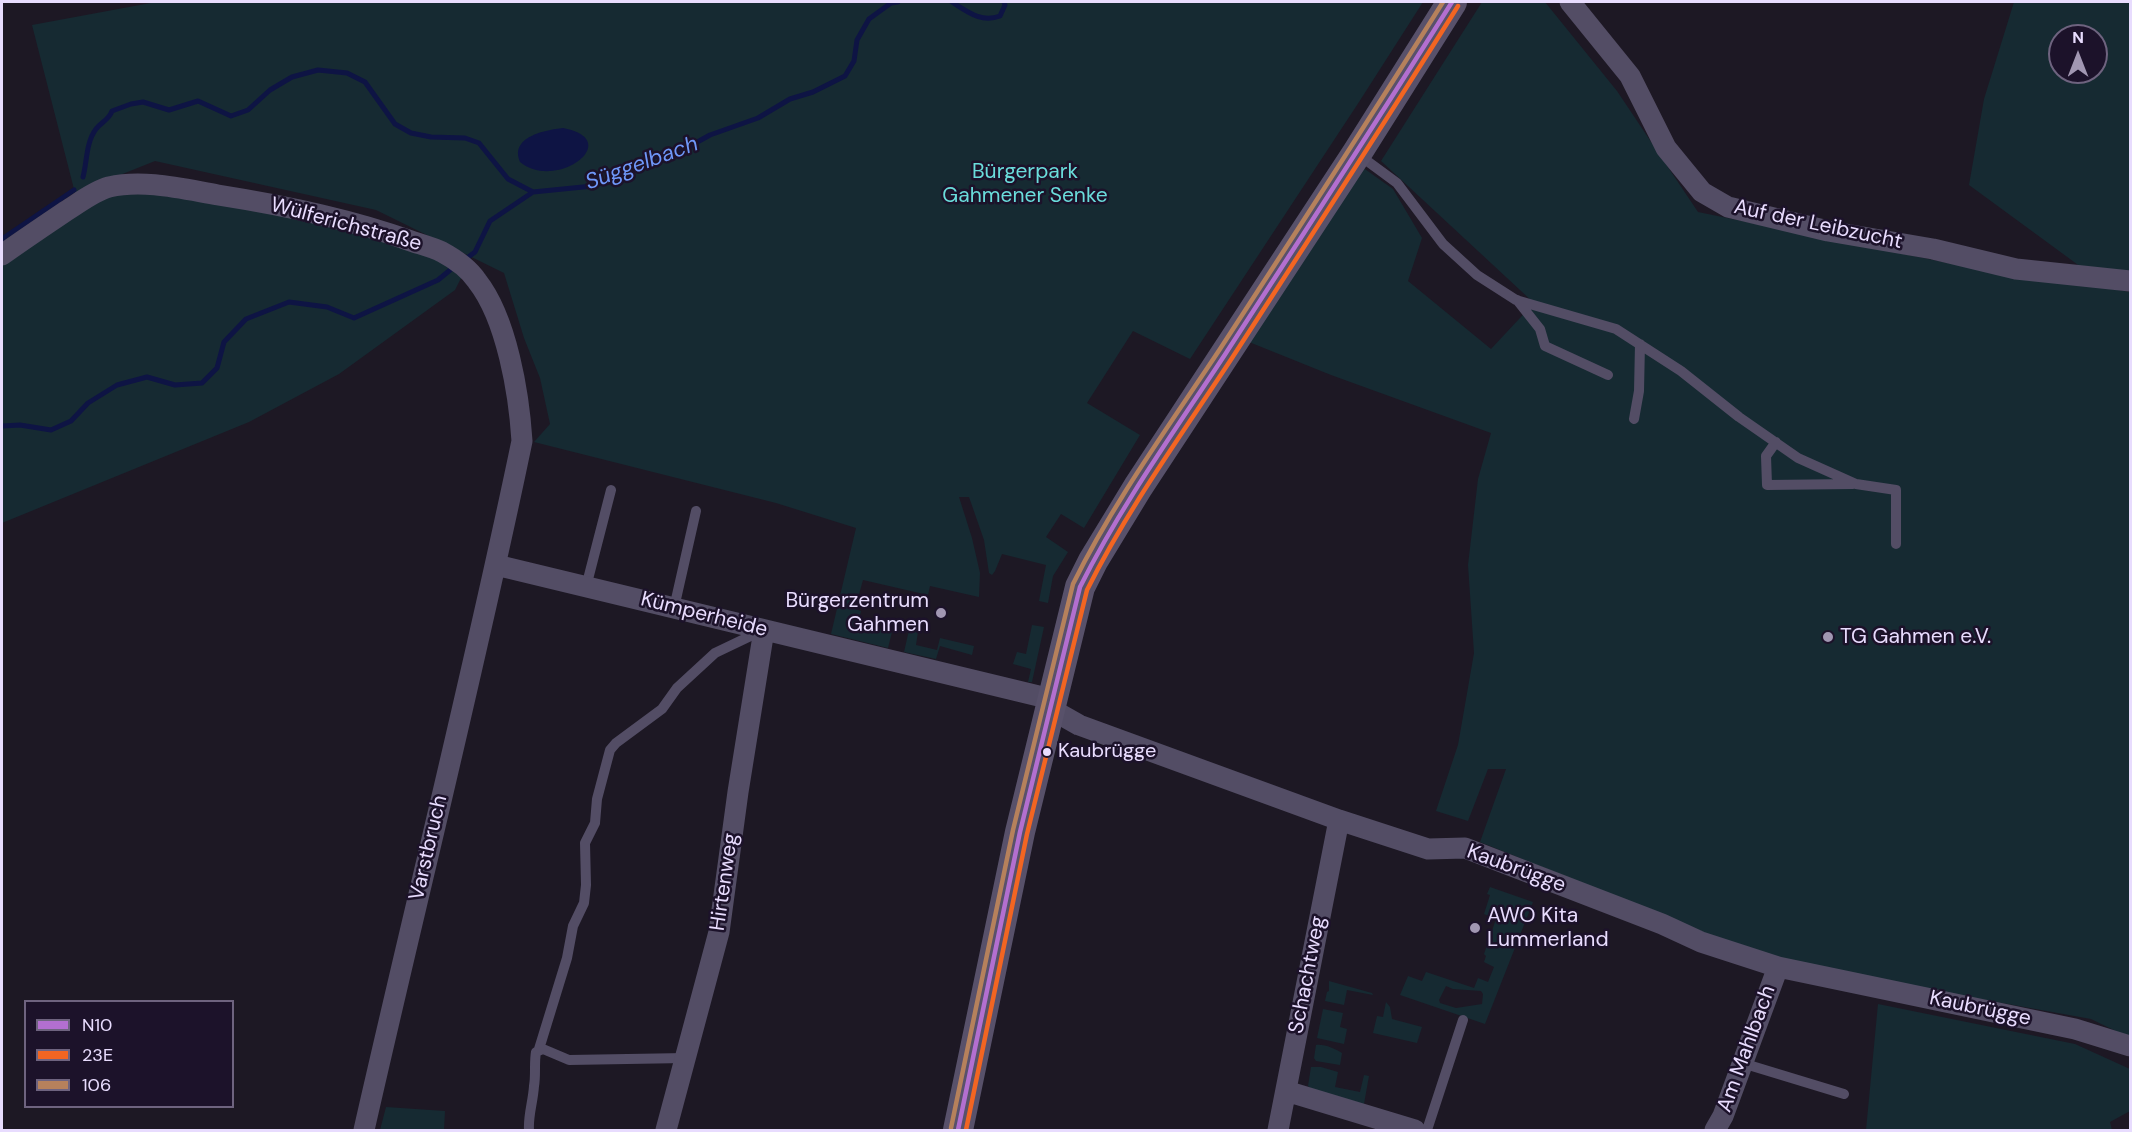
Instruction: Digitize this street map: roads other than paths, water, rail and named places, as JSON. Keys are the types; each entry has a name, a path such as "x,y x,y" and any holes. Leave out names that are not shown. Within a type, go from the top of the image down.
{"main road":[{"path":"958,1131 1020,832 1080,587 1093,561 1144,478 1357,153 1452,2"}],"street":[{"name":"Auf der Leibzucht","path":"1570,2 1630,76 1666,148 1702,192 1728,207 1828,231 1933,249 2016,269 2130,281"},
{"name":"Wülferichstraße","path":"2,255 84,199 107,188 131,184 178,188 279,206 386,232 442,252 467,270 485,291 498,321 512,371 520,416 522,441 496,565"},
{"name":"Kümperheide","path":"496,565 1050,703"},
{"name":"Varstbruch","path":"364,1131 496,565"},
{"name":"Hirtenweg","path":"666,1131 719,932 738,792 764,630"},
{"name":"Kaubrügge","path":"1050,703 1079,725 1339,820 1428,849 1465,848 1662,924 1701,942 1778,967 2075,1029 2130,1046"},
{"name":"Schachtweg","path":"1278,1131 1339,820"},
{"name":"Am Mahlbach","path":"1715,1131 1723,1116 1778,967"},
{"path":"1286,1091 1415,1131"}],"lane":[{"path":"1357,153 1397,183 1443,244 1477,275 1516,300 1616,329 1682,370 1739,417 1798,458 1856,484"},
{"path":"1516,300 1540,328 1545,346 1608,375"},
{"path":"1634,419 1639,391 1640,344"},
{"path":"1776,442 1766,456 1767,485 1856,484 1896,490 1896,544"},
{"path":"586,587 611,490"},
{"path":"674,608 696,511"},
{"path":"529,1131 536,1052 539,1049 567,958 573,926 584,903 585,843 595,823 597,799 610,750 662,709 677,688 715,653 764,630"},
{"path":"1426,1131 1463,1020"},
{"path":"539,1049 569,1060 686,1058"},
{"path":"1742,1063 1844,1094"}],"waterway":[{"name":"Süggelbach","path":"463,261 475,252 490,221 533,192 593,186 611,179 640,160 681,151 710,135 758,118 790,99 813,92 845,76 854,61 857,40 869,19 891,3 898,2"},
{"name":"Süggelbach","path":"952,2 975,15 987,18 1000,16 1004,2"},
{"path":"83,177 93,134 112,111 143,102 169,110 198,101 231,116 248,110 270,90 292,77 318,70 347,73 365,82 395,124 411,133 431,137 465,138 479,143 508,179 533,192"},
{"path":"2,239 74,190"},
{"name":"Süggelbach","path":"2,426 20,425 51,430 71,421 88,403 117,385 147,377 175,385 202,383 217,368 224,342 246,319 289,302 327,307 354,318 438,280 455,266"}],"place":[{"name":"Bürgerzentrum Gahmen","path":"941,613"},
{"name":"TG Gahmen e.V.","path":"1828,637"},
{"name":"Kaubrügge","path":"1047,752"},
{"name":"AWO Kita Lummerland","path":"1475,928"}],"park label":[{"name":"Bürgerpark Gahmener Senke","path":"1025,184"}]}
